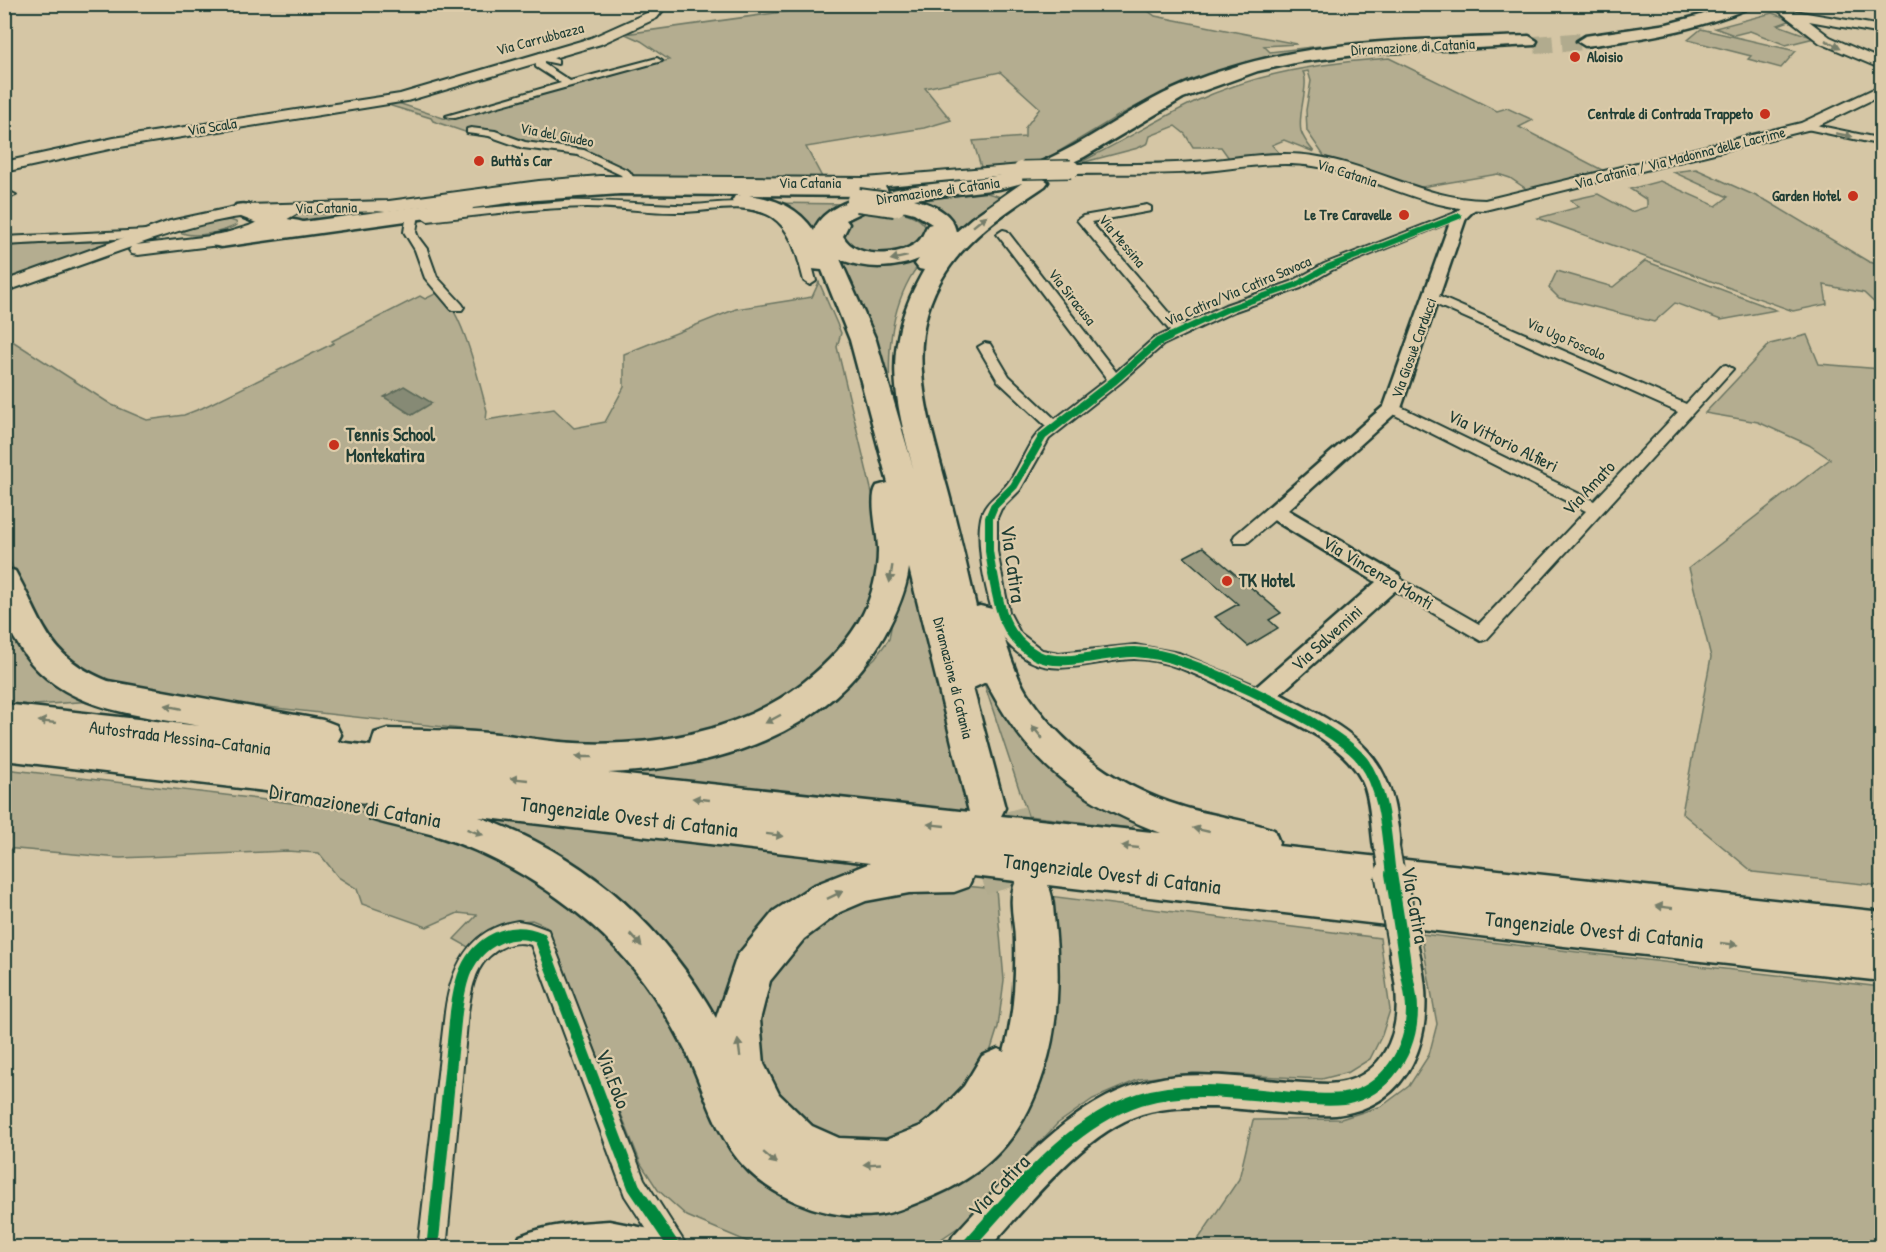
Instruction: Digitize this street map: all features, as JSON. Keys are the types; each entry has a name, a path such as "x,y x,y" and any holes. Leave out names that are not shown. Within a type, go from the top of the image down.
{"highway":[{"path":"1728,4 1686,19 1653,27 1582,39 1667,30 1696,23 1745,4"},
{"name":"Diramazione di Catania","path":"1532,43 1362,54 1273,68 1227,81 1181,100 995,210 953,246 934,270 918,300 910,325 908,346 911,399 954,573 997,809 863,340 822,243 823,231 831,219 846,210 873,200 985,186 1029,175 1076,152 1150,108 1218,77 1302,57 1376,48 1532,43"},
{"path":"441,207 511,196 603,188 872,191 993,180 1037,168 1150,108"},
{"path":"897,203 932,221 936,235 929,245 908,256 881,260 852,256 836,247 832,236 835,227 845,218 861,210 894,202 1011,185 1076,162"},
{"path":"227,213 257,212 270,222 298,226 522,197 588,193 863,199 897,203 928,212 940,221 945,231 942,243 919,274 905,299 895,338 895,385 904,432 978,700"},
{"path":"205,241 540,198 611,195 863,199"},
{"path":"669,196 758,203 777,208 801,225 811,242 849,336 876,420 900,473"},
{"path":"908,346 916,365 926,418 996,669 1012,699 1027,720 1072,767 1122,801 1179,825 1290,846 1522,874 1610,901"},
{"path":"4,579 28,635 42,656 59,673 104,694 354,762 479,747 562,757 654,755 702,747 746,733 791,709 825,686 855,656 874,628 889,589 894,549 876,420 872,372"},
{"name":"Autostrada Messina-Catania","path":"4,718 89,726 354,762"},
{"name":"Autostrada Messina-Catania","path":"4,745 152,763 354,762"},
{"path":"4,759 37,761 108,757"},
{"name":"Tangenziale Ovest di Catania","path":"354,762 1881,932"},
{"name":"Tangenziale Ovest di Catania","path":"354,762 1321,898 1881,961"},
{"name":"Diramazione di Catania","path":"152,763 230,784 350,801 445,821 513,849 554,872 590,896 616,919 667,976 687,1008 729,1100 759,1148 775,1163 796,1176 838,1190 864,1193 913,1183 936,1173 974,1146 1004,1107 1025,1060 1037,1007 1038,954 1020,890 1015,1019 1006,1053 996,1076 974,1111 958,1127 927,1149 889,1163 865,1166 846,1163 802,1148 770,1121 747,1084 737,1042 740,998 755,963 782,931 817,904 856,885 901,874 925,872 1194,900 1321,898"}],"main road":[{"name":"Via Carrubbazza","path":"420,92 511,65 540,61 623,31 653,15 662,4"},
{"path":"1770,4 1791,13 1881,30"},
{"path":"1776,4 1825,40 1881,65"},
{"name":"Via Catania / Via Madonna delle Lacrime","path":"1465,211 1806,126 1881,89"},
{"name":"Via Scala","path":"4,167 114,143 382,102 420,92"},
{"name":"Via Catania","path":"4,287 148,234 227,213 399,205 539,186 630,181 865,183 1022,170 1076,162 1179,168 1299,160 1329,165 1465,211"},
{"path":"30,278 117,253 205,241 255,230 296,212 359,208"},
{"path":"227,213 248,219 249,224 234,232 205,241 170,237 168,233 182,225 227,213"}],"street":[{"path":"555,74 555,62 558,56 568,49"},
{"path":"540,61 555,62"},
{"path":"540,61 569,84"},
{"path":"451,116 657,61"},
{"path":"1806,126 1881,142"},
{"name":"Via del Giudeo","path":"471,131 490,133 523,145 580,152 625,173 630,181"},
{"name":"Via Catania","path":"416,214 423,217 540,206 611,204 681,209 741,206 757,208 772,213 790,227 796,238 810,281"},
{"name":"Via Messina","path":"1147,209 1083,220 1178,332"},
{"name":"Via Giosuè Carducci","path":"1241,539 1392,408 1465,211"},
{"name":"Via Catira/Via Catira Savoca","path":"989,518 994,506 1014,486 1043,436 1115,380 1149,348 1230,308 1296,285 1328,267 1465,211"},
{"path":"416,214 410,232 412,238 421,249 431,278 457,308"},
{"name":"Via Catania","path":"4,241 148,234"},
{"name":"Via Siracusa","path":"1003,234 1115,380"},
{"name":"Via Ugo Foscolo","path":"1432,297 1687,410"},
{"path":"985,347 1003,378 1054,426"},
{"name":"Via Amato","path":"1481,634 1726,369"},
{"name":"Via Vittorio Alfieri","path":"1392,408 1596,509"},
{"name":"Via Vincenzo Monti","path":"1274,511 1481,634"},
{"name":"Via Catira","path":"964,1248 1069,1142 1097,1119 1139,1099 1180,1092 1329,1100 1362,1094 1382,1080 1398,1061 1408,1040 1412,1007 1378,789 1363,760 1337,737 1262,696 1179,660 1135,652 1059,660 1037,656 1013,638 1000,612 989,551 989,518"},
{"name":"Via Salvemini","path":"1262,696 1391,581"},
{"name":"Via Eolo","path":"433,1240 458,1010 466,971 478,951 496,938 518,930 530,932 540,938 634,1187 675,1248"},
{"path":"532,1248 569,1241 609,1239 660,1248"}],"shaded area":[{"path":"840,4 1140,5 1155,16 1297,44 1264,46 1270,52 1320,46 1324,49 1238,66 1162,93 1118,116 1035,166 981,167 973,141 1025,137 1025,128 1040,108 1000,72 925,88 951,120 924,128 806,147 823,179 633,177 628,172 588,152 558,145 522,142 484,130 465,132 433,121 431,118 388,105 398,103 449,120 669,60 641,41 625,34"},
{"path":"1772,13 1792,20 1778,25 1814,38 1786,45 1750,31 1734,35 1715,28"},
{"path":"1701,29 1796,51 1781,68 1748,59 1751,56 1688,40"},
{"path":"1389,58 1497,111 1507,108 1533,120 1519,127 1608,173 1531,192 1510,178 1498,174 1410,189 1352,169 1324,156 1307,131 1306,110 1311,81 1308,71 1303,72 1305,84 1300,124 1303,136 1314,152 1284,140 1272,145 1282,156 1231,161 1221,147 1193,147 1185,134 1175,126 1150,136 1148,143 1138,148 1077,164 1217,92 1265,77 1314,66"},
{"path":"1696,169 1767,201 1869,262 1881,265 1881,309 1864,293 1824,285 1827,304 1793,311 1538,218 1579,207 1571,200 1598,194 1631,212 1647,207 1647,200 1630,189 1660,181 1716,206 1728,197 1673,172"},
{"path":"1009,173 899,186 823,187 671,184 591,187 509,195 304,222 291,222 286,219 290,215 300,213 390,209 518,190 584,185 635,183 873,186"},
{"path":"983,192 998,196 999,202 946,244 949,235 910,202"},
{"path":"767,203 849,204 814,241"},
{"path":"874,208 899,211 916,217 926,229 927,237 898,256 851,253 838,231 844,223"},
{"path":"230,220 236,222 237,225 217,232 193,235 180,232 205,223"},
{"path":"125,240 5,284 5,246"},
{"path":"933,248 910,278 896,311 889,363 891,416 836,252 848,258"},
{"path":"1645,261 1776,310 1721,320 1675,303 1654,322 1559,298 1549,288 1557,271 1613,287"},
{"path":"819,282 841,333 837,347 878,518 879,579 859,632 794,697 696,737 622,745 577,742 134,692 103,684 47,644 5,550 4,340 14,342 112,405 147,420 184,415 202,408 334,343 332,341 420,296 425,299 437,293 446,299 462,327 487,411 486,420 554,409 574,428 605,422 624,387 624,354 736,309 812,297"},
{"path":"1807,335 1819,364 1881,369 1881,886 1753,872 1682,813 1711,657 1689,568 1830,459 1809,445 1758,422 1705,413 1770,344"},
{"path":"404,386 432,403 412,415 384,397"},
{"path":"905,548 973,813 613,773 647,770 833,695 875,658 889,639"},
{"path":"4,603 92,701 35,705 5,703"},
{"path":"982,677 1138,821 1131,828 1028,816"},
{"path":"5,769 359,811 435,827 485,847 595,917 652,988 731,1137 768,1180 995,1141 1049,896 1380,938 1390,1010 1382,1035 1370,1059 1349,1072 1322,1079 1193,1073 1140,1079 1093,1099 1057,1124 963,1224 928,1248 760,1247 687,1216 658,1190 641,1164 546,926 532,920 511,922 468,947 454,939 477,915 458,913 427,927 362,904 357,889 338,877 319,853 286,851 120,858 5,848"},
{"path":"461,815 857,863 858,873 823,889 725,1058 696,993"},
{"path":"933,883 996,889 1004,980 998,1027 986,1065 947,1121 851,1151 788,1120 748,1029 754,992 824,910"},
{"path":"1421,934 1881,987 1881,1247 1193,1247 1239,1179 1253,1120 1341,1119 1382,1106 1409,1086 1429,1055 1437,1024"}],"building":[{"name":"TK Hotel","path":"1203,547 1281,613 1269,620 1278,628 1248,646 1215,617 1238,604 1184,557"}],"tunnel":[{"path":"1535,45 1585,41"},
{"path":"1008,811 1022,861"},
{"path":"994,836 1005,875"},
{"path":"1004,874 1008,888"}],"cycle path":[{"path":"965,1248 1046,1162 1093,1123 1117,1109 1141,1099 1160,1095 1198,1092 1338,1100 1370,1089 1396,1063 1405,1047 1410,1031 1412,1007 1378,789 1363,760 1337,737 1262,696 1179,660 1135,652 1059,660 1037,656 1013,638 1000,612 989,551 989,518 994,506 1014,486 1043,436 1115,380 1158,342 1230,308 1296,285 1328,267 1459,216"},
{"path":"433,1240 456,1012 463,979 466,970 479,951 497,937 518,932 529,933 540,938 634,1187 675,1248"}],"place":[{"name":"Aloisio","path":"1575,57"},
{"name":"Centrale di Contrada Trappeto","path":"1765,114"},
{"name":"Buttà's Car","path":"479,161"},
{"name":"Garden Hotel","path":"1853,196"},
{"name":"Le Tre Caravelle","path":"1404,215"},
{"name":"Tennis School Montekatira","path":"334,445"},
{"name":"TK Hotel","path":"1227,581"}]}
